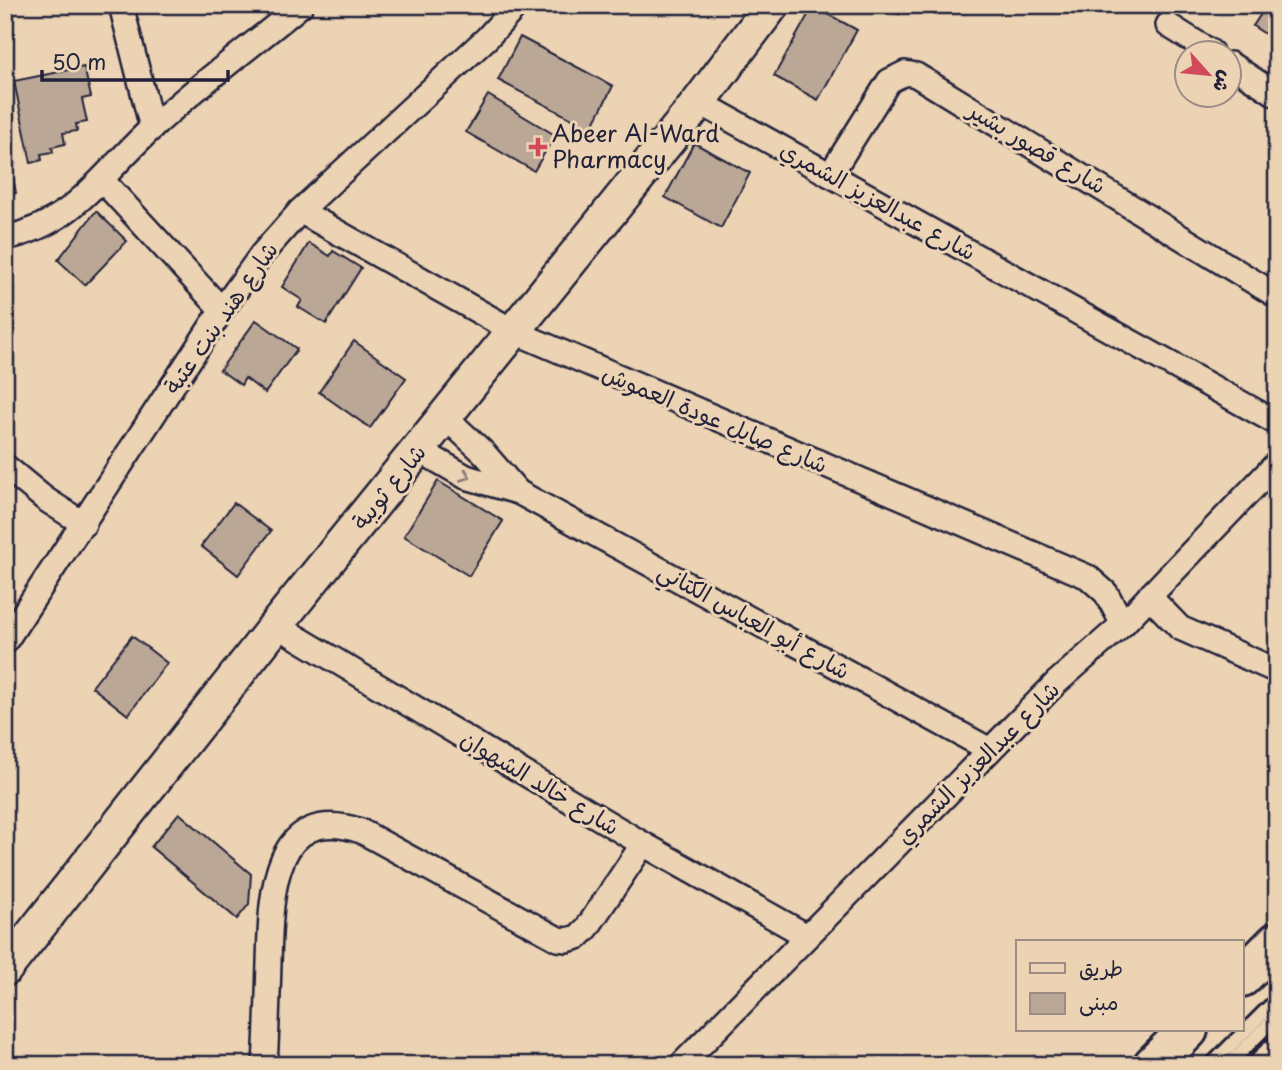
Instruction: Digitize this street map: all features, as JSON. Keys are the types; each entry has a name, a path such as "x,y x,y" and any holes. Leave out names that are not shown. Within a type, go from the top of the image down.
{"highway":[{"path":"1244,975 1277,942"},
{"path":"1153,1065 1186,1032"},
{"path":"1270,1065 1277,1058"}],"street":[{"path":"121,5 152,128"},
{"path":"5,238 51,223 102,180 152,128 301,5"},
{"name":"شارع هند بنت عتبة","path":"5,642 222,310 262,254 300,211 486,38 517,5"},
{"name":"شارع ثويبة","path":"5,969 276,625 699,102 772,5"},
{"path":"1168,25 1189,38"},
{"name":"شارع قصور بشير","path":"830,175 889,81 905,72 916,75 1277,296"},
{"path":"1244,73 1277,95"},
{"name":"شارع عبدالعزيز الشمري","path":"699,102 1277,423"},
{"path":"102,180 222,310"},
{"name":"شارع صايل عودة العموش","path":"300,211 515,332 1088,577 1106,593 1122,624"},
{"name":"شارع أبو العباس الكتاني","path":"445,417 484,453 518,492"},
{"name":"شارع أبو العباس الكتاني","path":"419,450 466,477 518,492 990,750"},
{"name":"شارع عبدالعزيز الشمري","path":"681,1065 1056,683 1122,624 1277,463"},
{"path":"5,466 45,499 84,524"},
{"path":"1149,596 1180,628 1277,671"},
{"name":"شارع خالد الشهوان","path":"276,625 643,844 807,936"},
{"path":"265,1065 271,893 275,874 282,860 297,839 307,832 333,825 361,831 558,939 567,940 578,937 587,928 643,844"}],"lane":[{"path":"1211,1065 1277,999"},
{"path":"1228,1065 1277,1016"}],"building":[{"path":"887,5 906,5 899,14"},
{"path":"1267,5 1277,5 1277,42 1253,26"},
{"path":"813,6 857,30 818,100 774,76"},
{"path":"520,37 613,86 591,129 498,80"},
{"path":"84,67 91,97 82,99 87,122 76,124 77,131 63,133 65,144 52,147 53,152 41,154 42,160 31,163 14,81"},
{"path":"488,95 555,135 534,171 466,132"},
{"path":"9,134 15,165 5,167 5,135"},
{"path":"694,143 750,173 721,228 665,197"},
{"path":"11,166 16,193 5,196 5,167"},
{"path":"96,211 127,241 85,285 58,260"},
{"path":"309,243 330,256 333,251 361,268 326,324 298,307 302,300 282,287"},
{"path":"256,320 297,349 265,393 245,378 241,385 220,370"},
{"path":"354,341 406,378 370,428 319,392"},
{"path":"438,481 503,521 469,576 404,536"},
{"path":"234,503 271,531 238,575 201,546"},
{"path":"132,636 167,663 128,715 92,687"},
{"path":"179,813 251,874 249,904 237,919 151,847"}],"place":[{"name":"Abeer Al-Ward Pharmacy","path":"538,147"}]}
